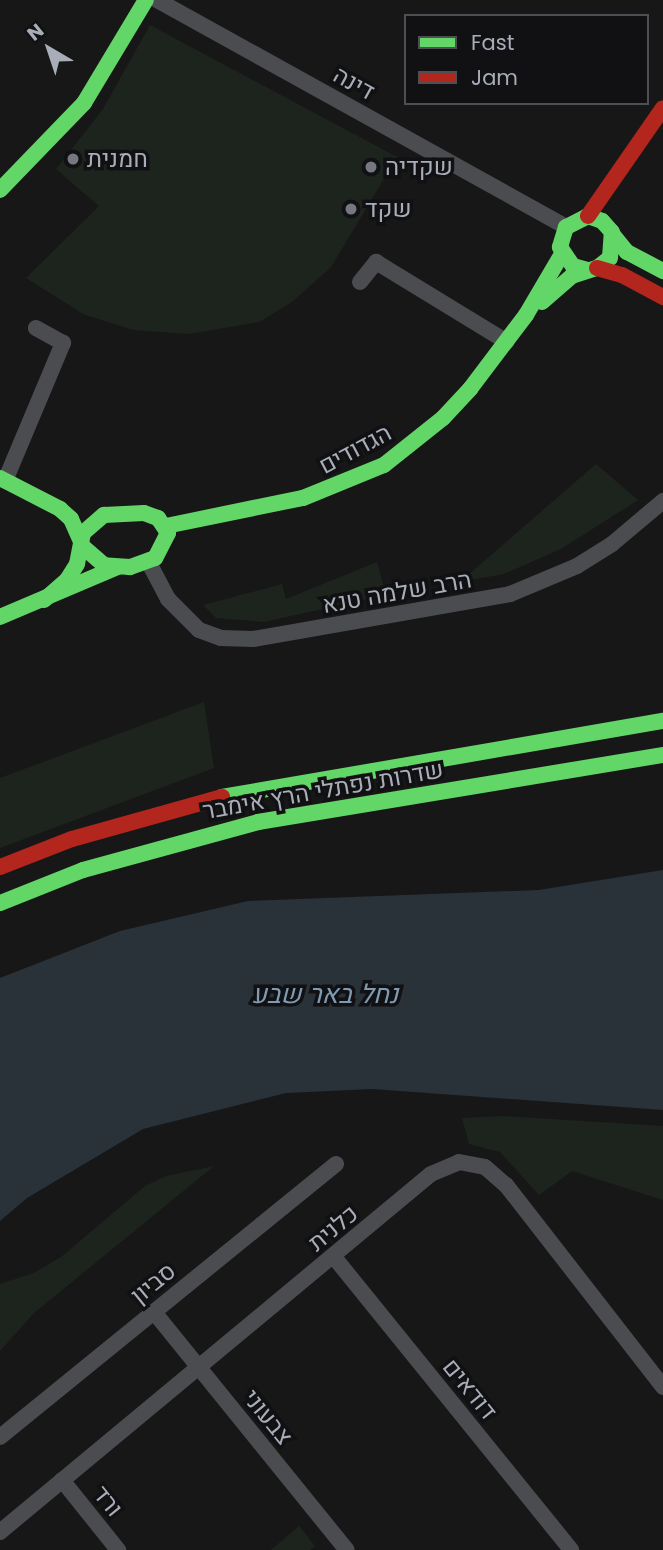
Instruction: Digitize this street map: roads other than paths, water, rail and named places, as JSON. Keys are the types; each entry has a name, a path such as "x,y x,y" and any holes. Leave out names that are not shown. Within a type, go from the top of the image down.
{"street":[{"path":"0,190 84,103 146,0"},
{"name":"דינה","path":"157,0 566,227"},
{"path":"663,108 588,216 566,227 560,240 562,254 573,266 593,269 663,297"},
{"path":"593,269 610,258 612,199 620,172"},
{"path":"588,216 602,221 627,252 663,271"},
{"name":"הגדודים","path":"511,335 562,254"},
{"path":"360,282 376,262 511,335"},
{"name":"הגדודים","path":"166,526 303,498 349,483 384,465 443,418 511,335 559,285 593,269"},
{"path":"36,328 63,342 3,480 48,502 71,519 81,544 93,560 118,567"},
{"name":"הרב שלמה טנא","path":"148,561 168,599 199,630 221,638 253,639 510,594 578,566 612,544 663,501"},
{"path":"0,617 118,567 148,561 163,551 168,533 166,526 144,513 103,515 48,502"},
{"path":"44,600 67,580 91,523 103,515"},
{"name":"שדרות נפתלי הרץ אימבר","path":"0,867 98,831 251,789 663,721"},
{"name":"שדרות נפתלי הרץ אימבר","path":"0,903 83,870 246,824 663,755"},
{"name":"כלנית","path":"0,1532 431,1174 459,1162 485,1167 506,1185 663,1387"},
{"name":"סביון","path":"0,1437 336,1164"},
{"name":"דודאים","path":"334,1257 571,1550"},
{"name":"צבעוני","path":"154,1312 347,1550"},
{"name":"ורד","path":"62,1480 118,1550"}],"water":[{"name":"נחל באר שבע","path":"663,870 663,1110 372,1089 286,1093 143,1129 27,1198 0,1221 0,978 120,931 248,901 539,890"}],"place":[{"name":"חמנית","path":"73,159"},
{"name":"שקדיה","path":"371,167"},
{"name":"שקד","path":"351,209"}]}
